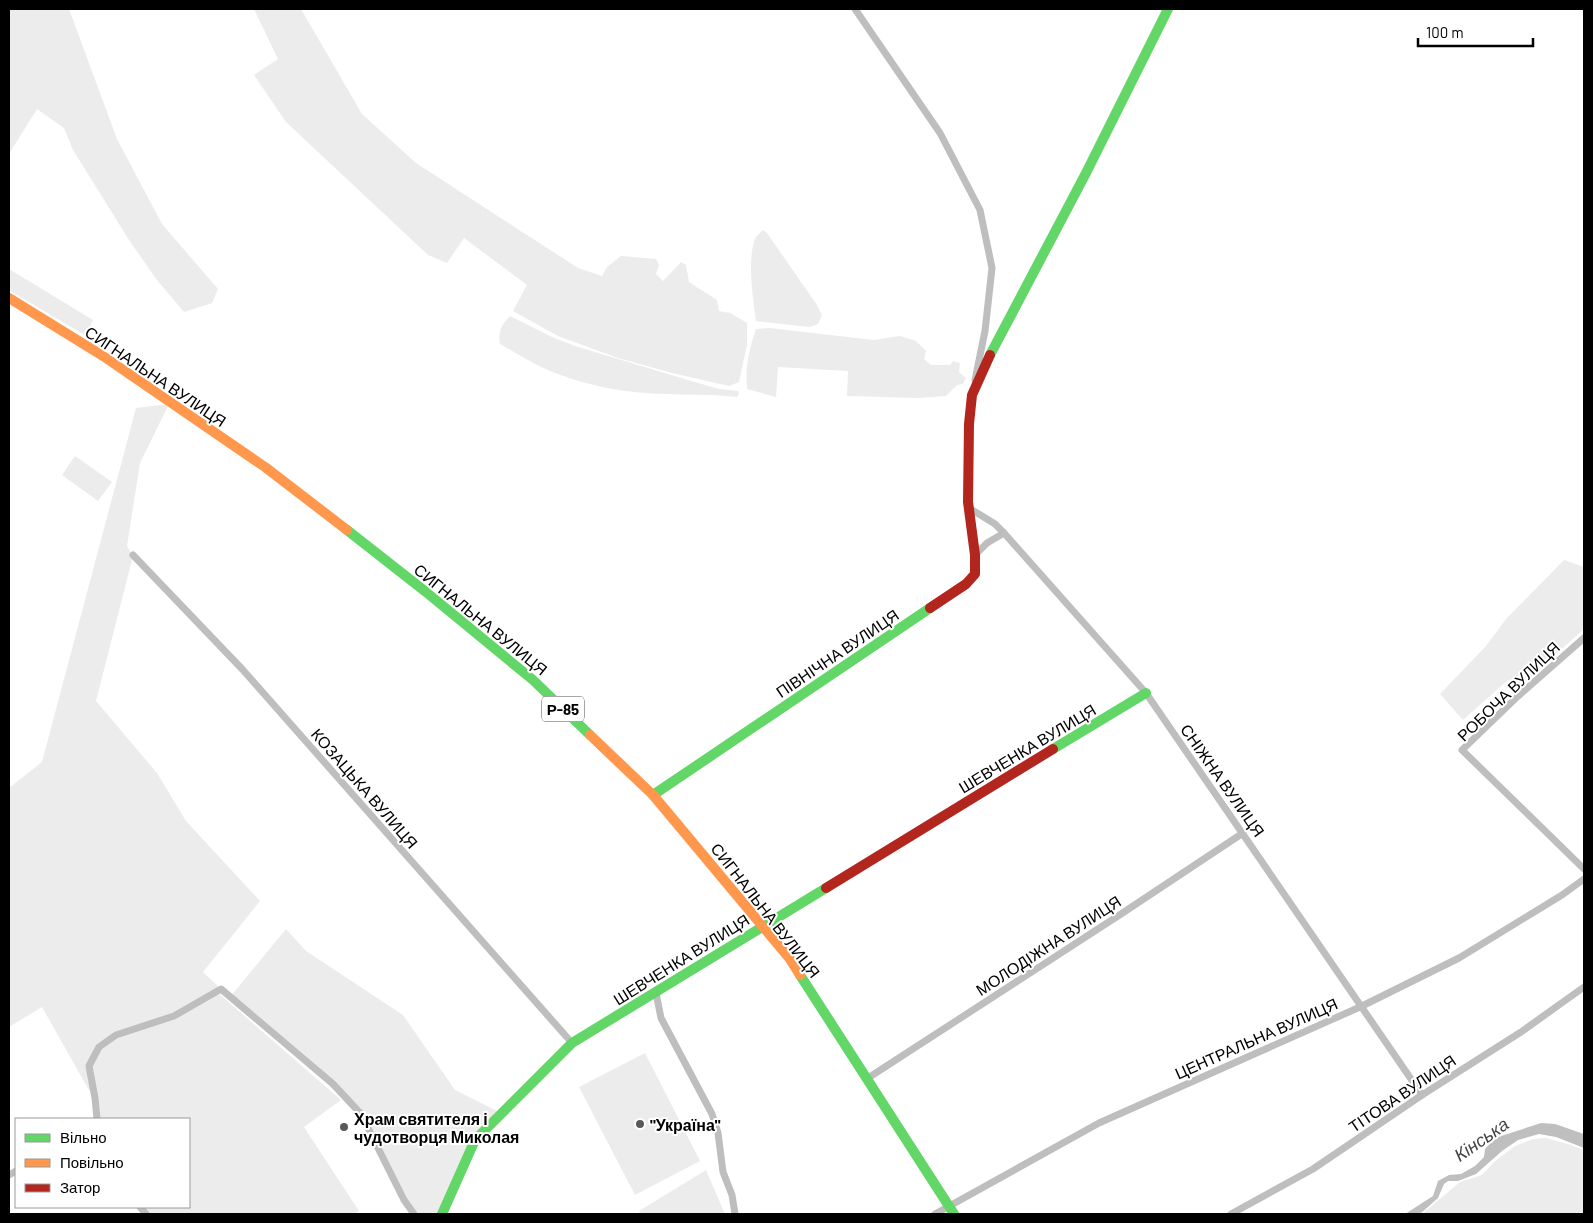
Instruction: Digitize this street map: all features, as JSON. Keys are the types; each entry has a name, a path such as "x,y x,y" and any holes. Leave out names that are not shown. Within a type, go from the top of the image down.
{"street":[{"path":"855,9 940,132 980,210 992,268 985,331 972,395"},
{"name":"ПІВНІЧНА ВУЛИЦЯ","path":"653,795 966,584 975,574 975,555 969,505 969,424 972,395 989,356 1086,173 1168,9"},
{"name":"СИГНАЛЬНА ВУЛИЦЯ","path":"9,298 103,356 265,467 418,586 533,680 653,795 790,959 951,1210"},
{"name":"СНІЖНА ВУЛИЦЯ","path":"969,505 1004,532 1146,693 1422,1095"},
{"path":"975,555 987,543 1004,532"},
{"name":"КОЗАЦЬКА ВУЛИЦЯ","path":"133,555 243,670 572,1043"},
{"name":"РОБОЧА ВУЛИЦЯ","path":"1584,638 1517,697 1462,750 1584,868"},
{"name":"ШЕВЧЕНКА ВУЛИЦЯ","path":"442,1214 475,1140 572,1043 1146,693"},
{"name":"МОЛОДІЖНА ВУЛИЦЯ","path":"868,1078 1243,833"},
{"name":"ЦЕНТРАЛЬНА ВУЛИЦЯ","path":"935,1214 951,1210 1098,1122 1360,1007 1459,958 1584,880"},
{"name":"ТІТОВА ВУЛИЦЯ","path":"1231,1214 1313,1169 1422,1095 1521,1032 1584,987"},
{"path":"97,1118 89,1066 99,1047 116,1035 174,1016 221,989 333,1084 361,1114 404,1200 414,1214"},
{"path":"656,993 660,1018 712,1114 718,1133 723,1172 732,1195 734,1214"}],"shaded area":[{"path":"9,9 69,9 117,139 162,224 218,289 212,303 184,312 157,280 129,240 73,150 64,128 37,109 9,154"},
{"path":"254,9 301,9 362,114 416,163 578,268 602,276 607,267 621,256 656,259 659,265 656,274 663,281 681,262 686,265 689,282 717,300 719,311 730,313 747,323 747,345 739,382 729,386 672,373 618,358 558,336 513,311 527,285 464,238 447,263 428,255 286,122 254,75 278,59"},
{"path":"763,230 817,305 822,315 818,324 810,327 756,321 751,279 751,257 755,239"},
{"path":"9,269 93,320 86,336 9,290"},
{"path":"510,316 575,346 719,389 738,391 739,394 737,397 639,393 582,382 561,375 541,367 500,344 499,336 501,329 504,322"},
{"path":"769,328 874,340 900,336 916,341 926,351 924,359 931,365 950,365 953,361 960,363 959,372 966,378 963,384 957,385 946,396 919,398 847,396 848,371 778,367 776,397 747,389 748,359 756,329"},
{"path":"169,404 140,463 127,546 133,556 96,701 157,773 186,821 260,901 203,972 221,989 173,1015 116,1034 98,1046 88,1066 94,1099 42,1007 9,1027 9,788 42,762 136,408"},
{"path":"75,456 112,482 98,501 62,475"},
{"path":"1564,560 1584,567 1584,629 1517,689 1508,680 1463,720 1440,694 1486,646 1506,619"},
{"path":"286,929 306,951 403,1015 455,1090 501,1113 474,1140 442,1214 415,1214 362,1113 231,996"},
{"path":"217,992 341,1100 304,1127 359,1211 354,1214 147,1214 142,1208 190,1208 190,1118 97,1118 89,1066 99,1047 116,1036 174,1016"},
{"name":"\"Україна\"","path":"645,1053 700,1161 635,1195 579,1087"},
{"path":"1541,1123 1555,1124 1584,1134 1584,1148 1556,1137 1539,1134 1518,1140 1502,1151 1476,1174 1458,1181 1448,1181 1444,1184 1438,1198 1420,1214 1405,1214 1433,1196 1438,1181 1449,1175 1461,1174 1475,1166 1484,1157 1485,1149 1495,1138"},
{"path":"1546,1138 1584,1150 1584,1214 1422,1214 1460,1182 1482,1175 1495,1161 1515,1146 1533,1139"},
{"path":"706,1170 725,1214 641,1214 639,1211"}],"traffic: fast":[{"path":"990,355 1086,173 1168,9"},
{"path":"347,530 533,680 590,735"},
{"path":"653,795 930,608"},
{"path":"1053,749 1146,693"},
{"path":"442,1214 475,1140 572,1043 826,888"},
{"path":"800,975 954,1214"}],"traffic: slow":[{"path":"9,298 103,356 265,467 347,530"},
{"path":"590,735 653,795 790,959 800,975"}],"traffic: jam":[{"path":"930,608 966,584 975,574 975,555 968,502 969,424 972,395 990,355"},
{"path":"826,888 1053,749"}],"place":[{"name":"\"Україна\"","path":"640,1124"},
{"name":"Храм святителя і чудотворця Миколая","path":"344,1127"}],"water label":[{"name":"Кінська","path":"1481,1139"}]}
